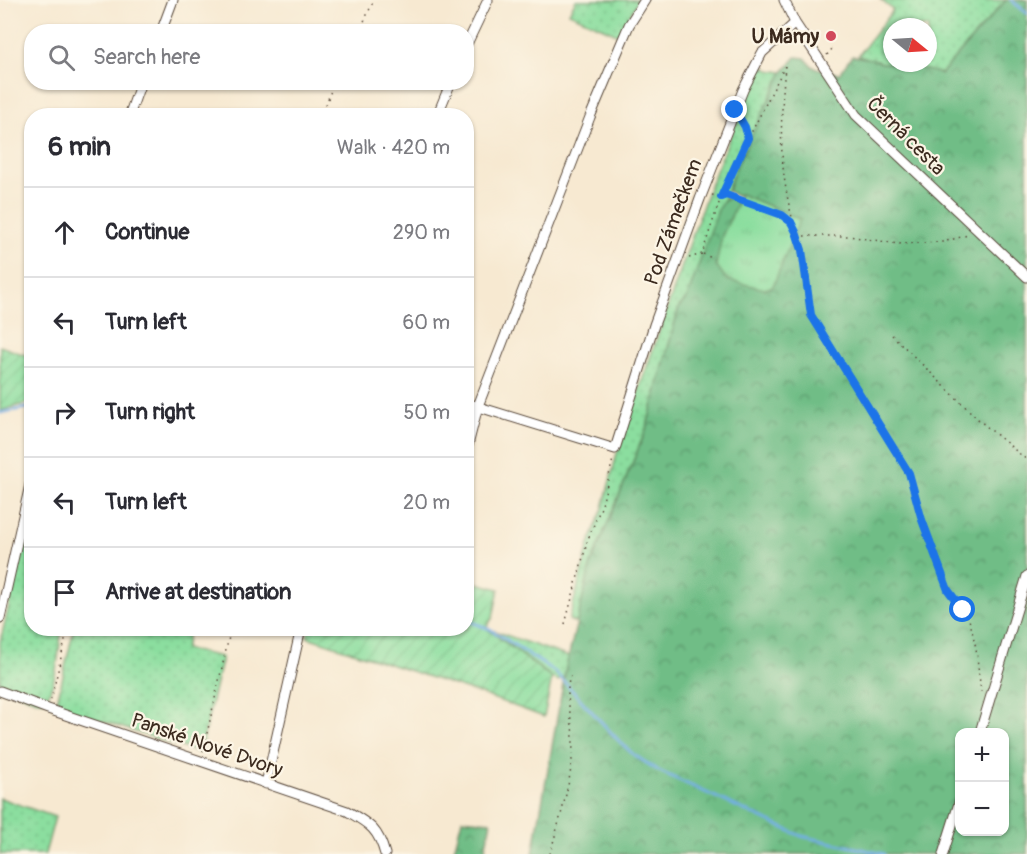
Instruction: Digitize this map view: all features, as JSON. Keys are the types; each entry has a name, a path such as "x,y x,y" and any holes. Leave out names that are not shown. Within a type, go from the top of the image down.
{"street":[{"path":"164,24 173,0"},
{"path":"474,30 489,0"},
{"path":"474,422 478,406 590,117 629,25 645,0"},
{"name":"Černá cesta","path":"784,0 795,23 856,115 1027,277"},
{"name":"Pod Zámečkem","path":"615,449 677,263 743,90 762,53 795,23"},
{"path":"132,108 138,90"},
{"path":"440,108 448,90"},
{"path":"474,405 615,449"},
{"path":"0,618 24,512"},
{"path":"981,728 1027,576"},
{"path":"266,784 299,636"},
{"name":"Panské Nové Dvory","path":"0,691 347,811 372,826 385,854"},
{"path":"943,854 955,816"}],"path":[{"path":"362,24 374,0"},
{"path":"824,59 832,49"},
{"path":"702,254 721,197 785,66 781,114 782,165 788,202 802,250 811,315 909,473 922,520 948,590 970,622 976,648 981,692"},
{"path":"325,108 331,90"},
{"path":"735,110 745,127 748,138"},
{"path":"702,193 721,197 733,196 782,215 791,222 798,236"},
{"path":"798,236 849,236 898,244 943,242 980,232"},
{"path":"677,263 702,254 714,259"},
{"path":"892,334 980,421 1027,460"},
{"path":"565,624 588,540 602,505 615,449"},
{"path":"48,709 66,636"},
{"path":"200,761 229,636"},
{"path":"550,854 564,807 570,770 573,741 567,686 570,676"}],"green space":[{"path":"576,0 638,0 619,35 569,13"},
{"path":"881,0 1006,0 941,74 934,72 937,72 937,18 887,18 893,10"},
{"path":"1006,0 1027,0 1027,854 533,854 566,667 591,564 646,430 679,307 687,298 719,207 725,199 731,197 737,204 722,236 800,219 728,191 735,169 783,72 796,57 805,58 813,67 839,74 852,56 883,63 883,72 941,74"},
{"path":"883,23 883,63 858,56"},
{"path":"760,64 769,70 783,72 735,169 687,298 679,307 646,430 591,564 578,624 569,620 617,453 709,188"},
{"path":"740,194 800,219 773,286 765,289 727,280 716,265 722,236"},
{"path":"0,346 24,355 24,404 0,411"},
{"path":"24,534 24,636 61,636 55,676 44,701 38,701 0,686 0,642"},
{"path":"474,582 499,589 493,617 486,628 552,678 544,717 481,694 307,637 474,636"},
{"path":"486,628 569,657 564,678 557,681"},
{"path":"72,636 188,636 185,649 222,657 200,753 56,706"},
{"path":"0,798 55,817 45,854 0,854"},
{"path":"462,819 491,822 484,854 453,854"}],"waterway":[{"path":"1011,0 1027,13"},
{"path":"0,413 24,408"},
{"path":"474,623 490,629 555,672 619,741 634,755 659,771 801,836 884,854"}],"place":[{"name":"U Mámy","path":"831,36"}],"route":[{"path":"735,110 745,127 748,138 721,197 733,196 769,209 791,222 802,250 811,315 909,473 922,520 948,590 963,610"}]}
